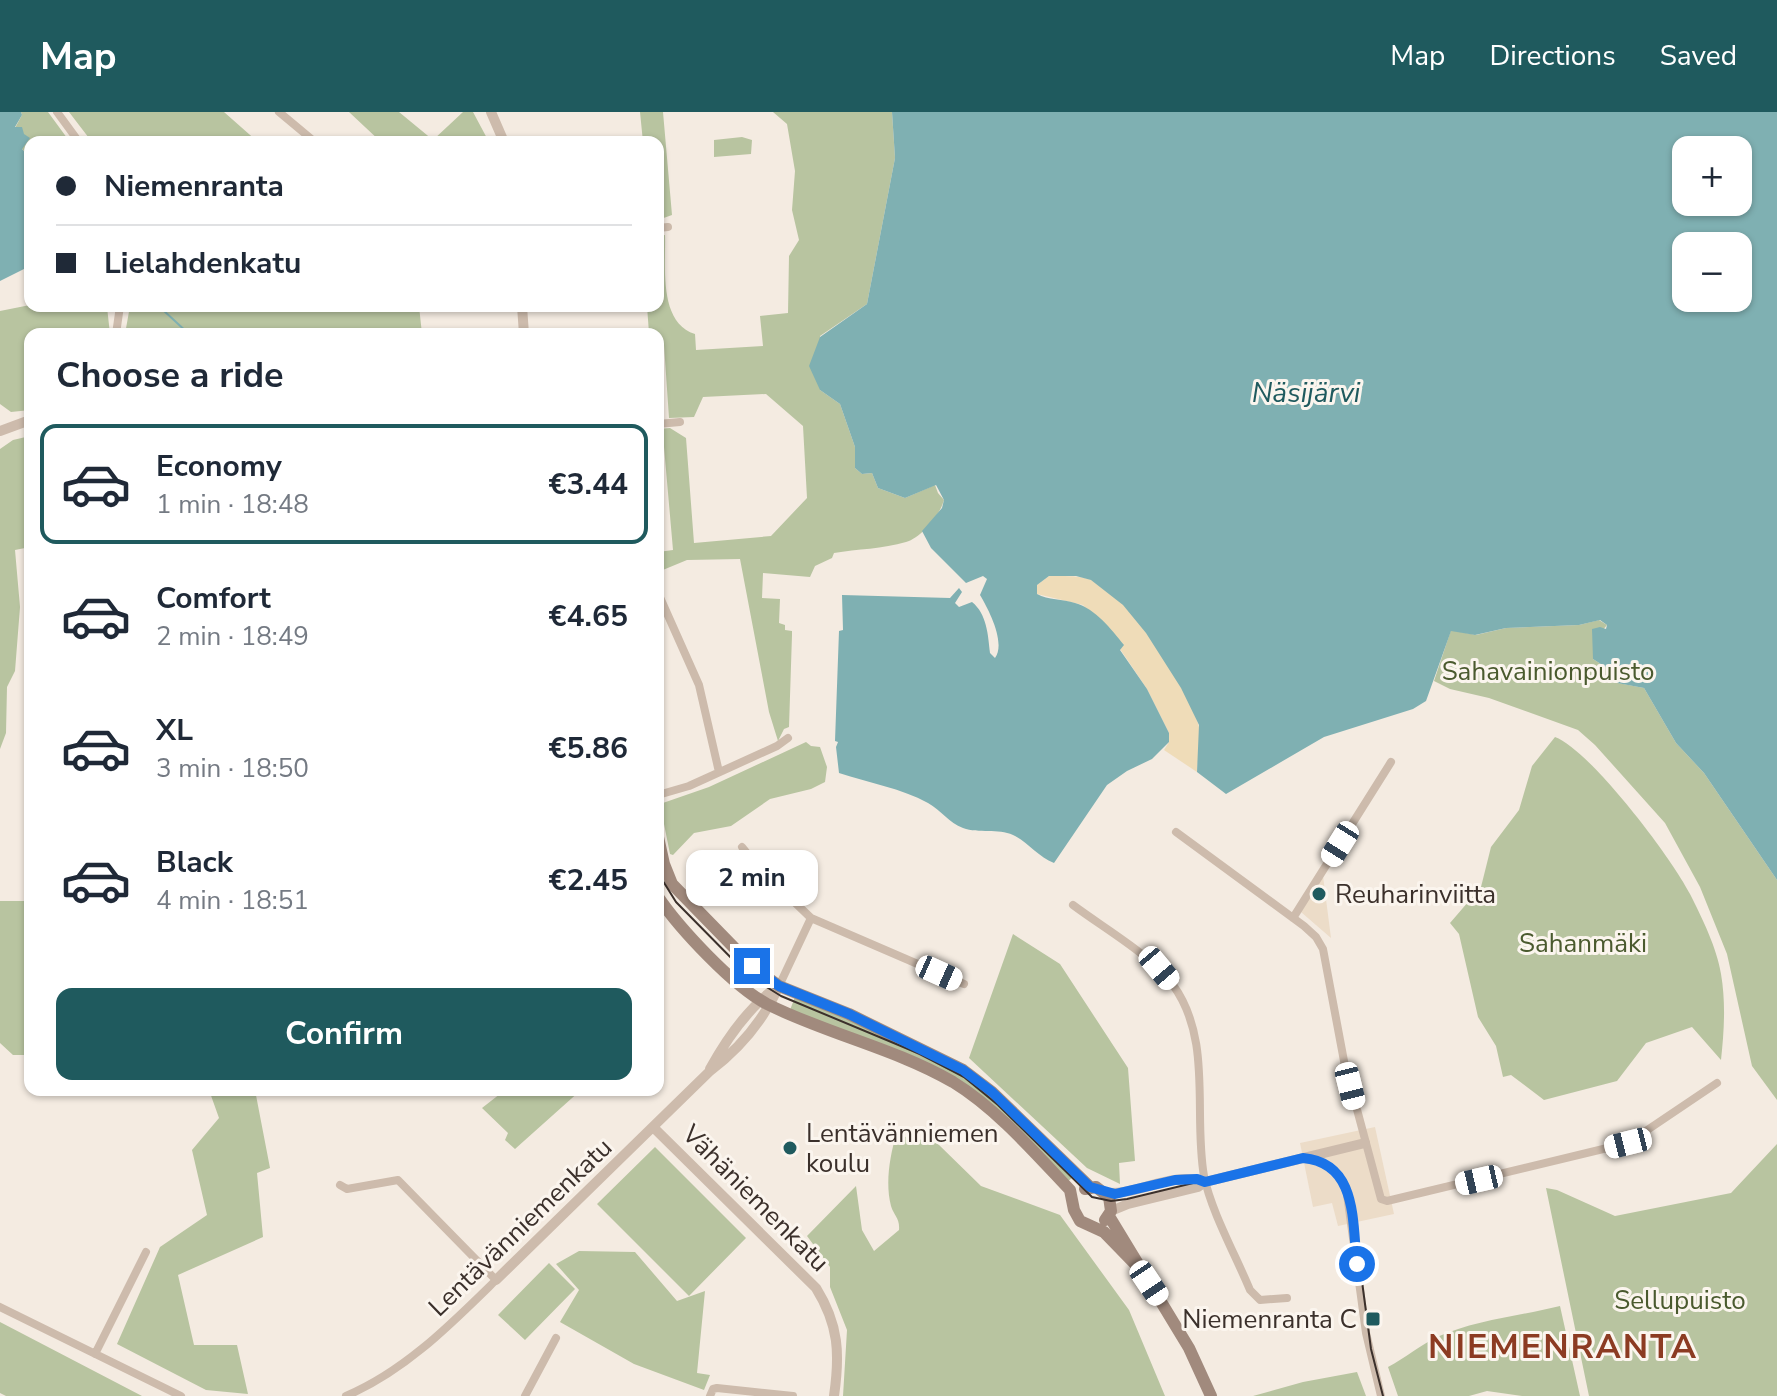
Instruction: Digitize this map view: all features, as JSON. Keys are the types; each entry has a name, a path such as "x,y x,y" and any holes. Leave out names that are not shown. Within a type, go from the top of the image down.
{"main road":[{"path":"664,862 667,874 681,895 752,966 779,986 849,1014 963,1070 992,1092 1090,1187 1106,1193 1111,1201 1110,1214 1105,1221 1092,1225"},
{"path":"664,908 736,983 765,1002 871,1044 956,1084 981,1102 1070,1190 1080,1221 1110,1236 1139,1268"},
{"path":"1074,1204 1079,1193 1090,1187"},
{"path":"1110,1214 1139,1268 1189,1348 1211,1396"}],"street":[{"path":"57,112 75,136"},
{"path":"279,112 308,136"},
{"path":"491,112 501,136"},
{"path":"0,431 24,422"},
{"path":"664,423 680,422"},
{"path":"664,606 699,685 719,772"},
{"path":"664,793 689,786 788,738"},
{"path":"1293,918 1391,762"},
{"path":"1176,832 1293,918 1316,937 1323,949 1344,1061 1381,1199 1387,1201 1628,1143 1717,1083"},
{"path":"742,847 760,869 811,918 964,984"},
{"path":"1073,905 1159,968 1184,1002 1191,1019 1195,1044 1205,1182 1250,1290 1260,1300 1287,1298"},
{"path":"779,986 811,918"},
{"name":"Lentävänniemenkatu","path":"346,1396 375,1381 434,1341 710,1071 719,1053 779,986"},
{"name":"Vähäniemenkatu","path":"653,1127 816,1288 828,1308 836,1335 834,1396"},
{"path":"1110,1214 1128,1204 1198,1187 1205,1182 1365,1143"},
{"path":"1303,1158 1332,1167 1346,1187 1369,1350 1381,1396"},
{"path":"1106,1193 1125,1192 1175,1180 1197,1179 1205,1182"},
{"path":"340,1185 347,1189 398,1180 496,1280"},
{"path":"95,1354 146,1252"},
{"path":"0,1307 181,1396"},
{"path":"525,1396 556,1338"},
{"path":"711,1393 793,1396"}],"green space":[{"path":"21,112 48,112 66,136 24,136 24,151 15,128"},
{"path":"69,112 224,112 251,136 87,136"},
{"path":"349,112 399,112 428,136 375,136"},
{"path":"463,112 473,112 486,136 437,136"},
{"path":"640,112 663,112 672,215 664,218 664,136 642,136"},
{"path":"773,112 892,112 895,158 867,304 820,336 820,390 840,404 855,447 855,468 862,474 872,473 878,488 905,498 935,485 944,500 929,525 912,540 879,548 834,553 832,558 815,566 810,577 763,573 762,598 780,599 779,623 785,625 785,630 792,631 789,727 784,729 778,741 769,712 740,559 687,560 664,570 664,551 673,550 664,428 670,428 686,438 694,543 771,536 807,498 803,426 766,394 703,397 694,417 669,418 664,328 649,328 647,312 664,312 665,235 666,292 675,318 683,328 695,334 696,350 763,346 760,316 788,313 789,256 799,240 792,210 795,171 787,124"},
{"path":"742,137 752,140 751,154 714,157 714,140"},
{"path":"24,306 24,312 108,312 109,328 24,328 24,411 11,412 0,404 0,311"},
{"path":"129,312 420,312 421,328 126,328"},
{"path":"24,437 24,548 15,550 20,607 15,671 7,687 6,733 0,749 0,449 13,440"},
{"name":"Sahavainionpuisto","path":"1599,620 1607,625 1593,642 1593,659 1607,668 1618,683 1644,688 1676,743 1704,773 1777,880 1777,1100 1752,1066 1727,954 1700,887 1665,823 1578,730 1489,698 1450,689 1434,681 1451,630 1476,635 1506,628 1579,625"},
{"name":"Sahanmäki","path":"1555,737 1570,746 1608,783 1649,832 1680,877 1716,954 1723,985 1724,1017 1721,1060 1692,1027 1646,1043 1617,1081 1544,1100 1511,1075 1503,1077 1496,1046 1478,1017 1459,934 1450,923 1481,887 1491,847 1519,810 1532,766"},
{"path":"806,742 820,747 827,767 825,782 811,789 770,799 731,826 694,833 673,855 670,854 664,824 664,803 709,787"},
{"path":"0,901 24,901 24,1055 13,1055 0,1043"},
{"path":"1013,934 1060,964 1128,1068 1135,1161 1119,1163 1120,1184 1087,1168 969,1058"},
{"path":"795,997 853,1019 978,1084 1073,1177 1066,1183 981,1098 790,1010"},
{"path":"211,1096 256,1096 270,1168 257,1173 263,1237 178,1275 194,1345 237,1345 248,1394 206,1390 117,1344 160,1247 207,1215 192,1150 219,1118"},
{"path":"497,1096 574,1096 515,1149 505,1140 508,1133 482,1108"},
{"path":"896,1135 937,1143 981,1186 1060,1215 1129,1310 1165,1396 843,1396 847,1330 830,1287 830,1267 807,1236 856,1186 862,1230 874,1251 899,1230 888,1188"},
{"name":"Sellupuisto","path":"1777,1144 1777,1396 1589,1396 1546,1188 1615,1216 1731,1193"},
{"path":"655,1147 746,1238 689,1296 597,1204"},
{"path":"579,1251 635,1252 677,1301 705,1291 697,1373 710,1375 704,1390 634,1364 560,1322 579,1290 556,1264"},
{"path":"549,1263 575,1289 525,1340 498,1315"},
{"path":"1560,1306 1580,1396 1522,1396 1487,1391 1469,1396 1398,1396 1388,1367 1431,1340 1467,1326"},
{"path":"0,1322 142,1396 6,1396 0,1393"},
{"path":"1357,1372 1366,1396 1253,1396 1303,1382"}],"sand":[{"path":"1049,576 1092,580 1107,589 1154,643 1169,665 1198,723 1197,772 1164,750 1169,742 1169,733 1147,689 1120,649 1083,605 1037,594 1037,585"}],"shaded area":[{"name":"Reuharinviitta","path":"1323,876 1331,938 1301,912"},
{"path":"1375,1127 1394,1214 1338,1226 1332,1203 1313,1207 1300,1143"}],"water":[{"path":"0,112 21,112 15,127 22,127 27,136 24,136 22,149 24,269 0,281"},
{"name":"Näsijärvi","path":"892,112 1777,112 1777,880 1704,773 1676,743 1644,688 1617,683 1607,668 1593,659 1592,629 1606,629 1607,625 1600,620 1579,625 1506,628 1475,635 1451,631 1426,701 1413,709 1324,737 1226,794 1197,772 1199,725 1181,688 1146,633 1123,605 1091,580 1076,576 1049,576 1037,585 1037,594 1083,606 1108,626 1124,645 1120,650 1147,689 1169,733 1169,742 1152,759 1107,785 1054,863 1013,835 963,828 918,798 839,773 838,742 835,741 839,631 843,630 842,595 950,598 959,588 962,592 955,603 959,607 972,602 981,612 990,653 995,658 999,644 995,626 980,595 987,579 983,576 966,583 931,548 922,531 942,508 944,500 936,485 905,498 878,488 872,473 862,474 855,468 855,447 840,404 820,390 809,366 820,337 867,304 895,158"}],"waterway":[{"path":"165,312 182,328"}],"tram line":[{"path":"664,883 676,902 749,976 781,996 920,1054 964,1077 998,1105 1092,1197 1111,1201 1127,1199 1305,1156 1323,1160 1336,1168 1346,1182 1351,1199 1371,1349 1383,1396"}],"place":[{"name":"Reuharinviitta","path":"1319,894"},
{"name":"Lentävänniemen koulu","path":"790,1148"},
{"name":"Niemenranta C","path":"1373,1319"}],"district":[{"name":"NIEMENRANTA","path":"1563,1346"}],"route":[{"path":"752,966 779,986 849,1014 963,1070 992,1092 1084,1184 1106,1193 1115,1194 1175,1180 1197,1179 1205,1182 1303,1158 1328,1165 1337,1172 1346,1187 1357,1264"}]}
